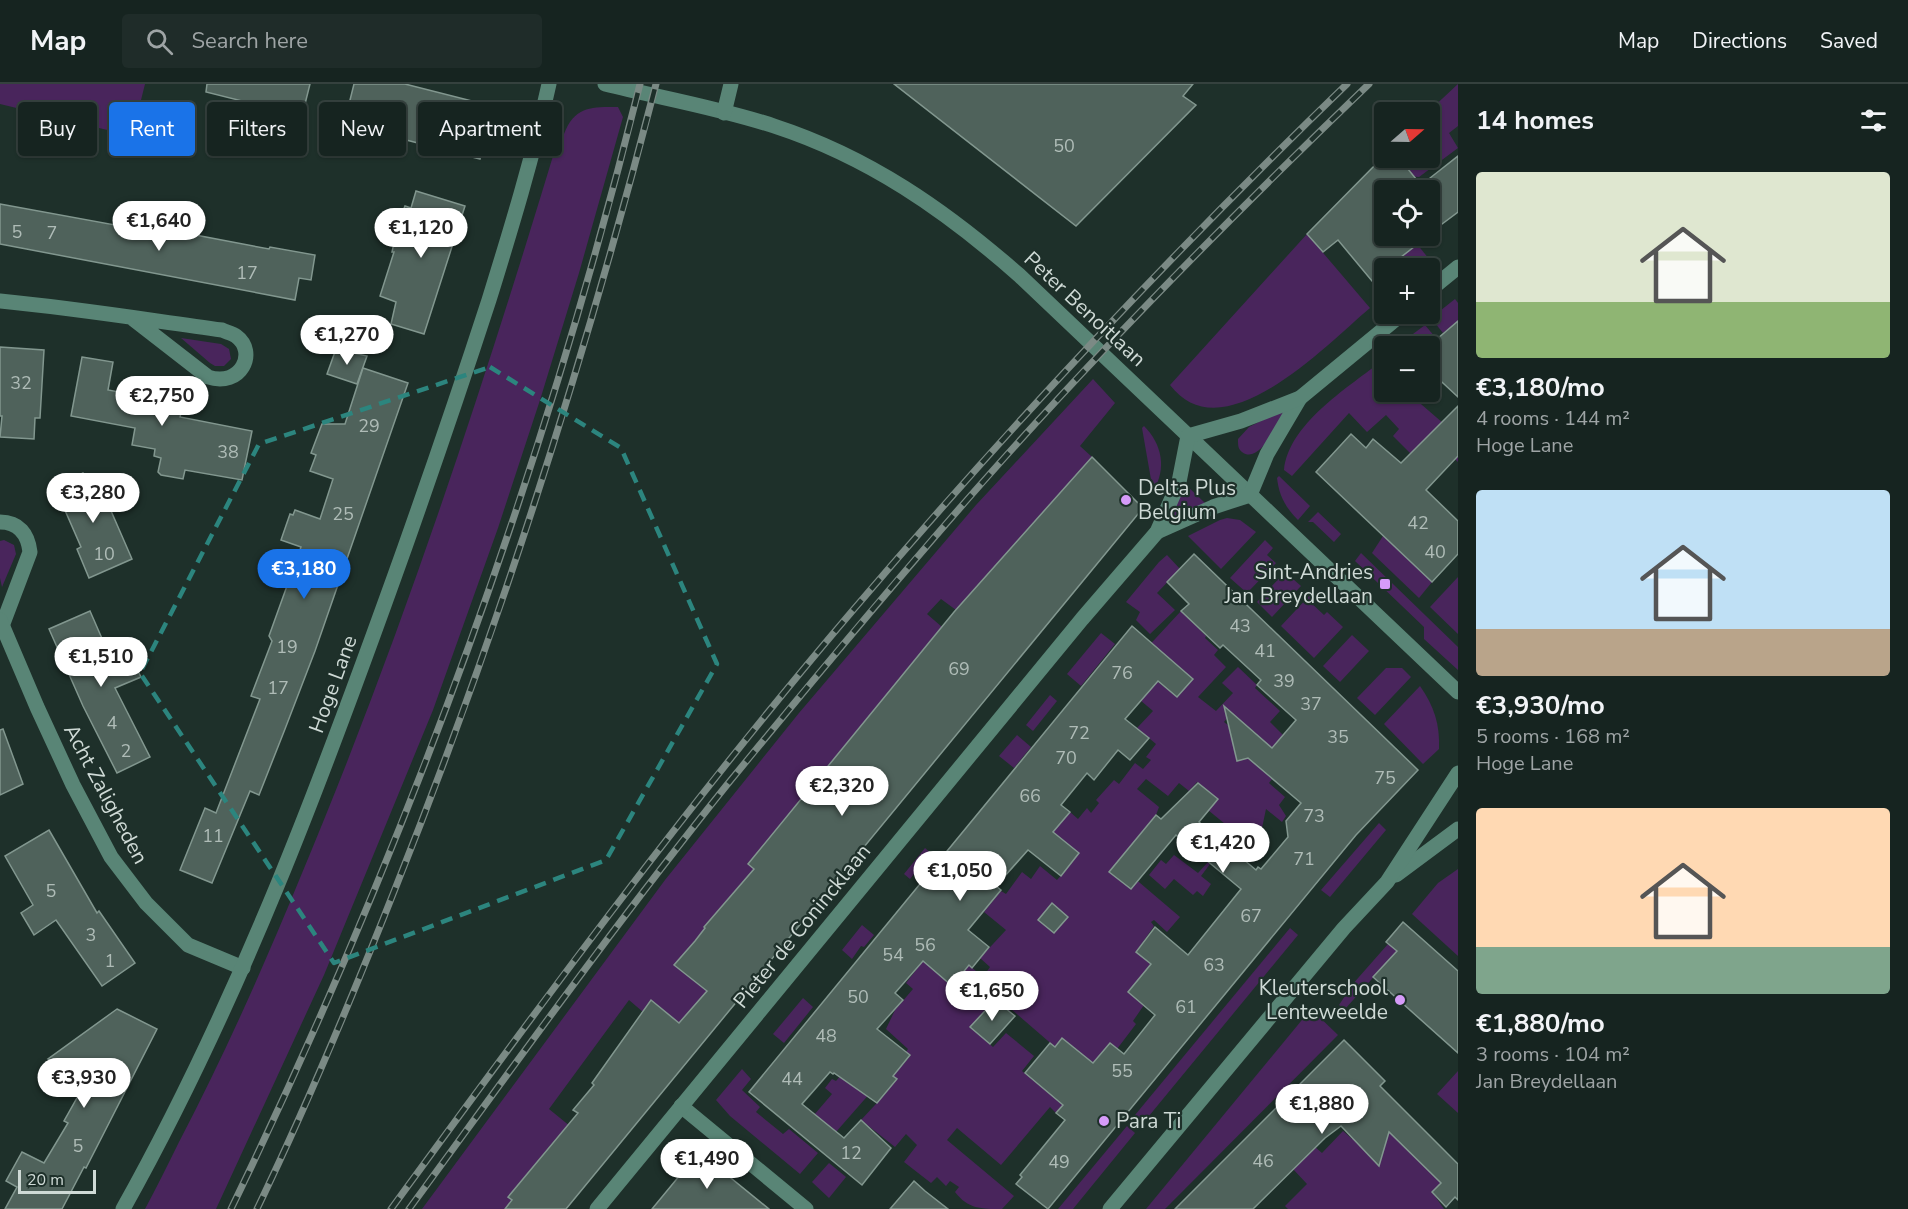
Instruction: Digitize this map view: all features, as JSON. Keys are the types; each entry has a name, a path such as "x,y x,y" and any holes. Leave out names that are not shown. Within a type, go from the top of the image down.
{"street":[{"name":"Hoge Lane","path":"123,1209 219,1023 321,778 428,483 519,203 549,84"},
{"name":"Peter Benoitlaan","path":"605,84 775,126 835,150 884,174 928,201 1019,275 1458,692"},
{"path":"724,113 731,84"},
{"path":"1440,282 1458,267"},
{"path":"0,301 132,318 222,330 236,336 242,342 245,361 242,368 227,380 208,377 132,318"},
{"path":"1188,436 1241,421 1300,398 1390,324"},
{"path":"1250,495 1267,454 1300,398"},
{"name":"Pieter de Conincklaan","path":"597,1209 1082,619 1157,532 1179,482 1188,436"},
{"name":"Pieter de Conincklaan","path":"1157,532 1213,507 1250,495"},
{"name":"Acht Zaligheden","path":"0,522 10,522 23,531 30,552 1,623 73,785 111,857 146,903 188,945 243,968"},
{"path":"1110,1209 1333,941 1387,882 1458,773"},
{"path":"1387,882 1458,829"},
{"path":"681,1106 806,1209"}],"highlighted area":[{"path":"490,367 621,448 717,664 606,860 334,963 140,673 259,444"}],"shaded area":[{"path":"0,84 145,84 140,102 109,102 109,130 97,128 97,102 18,102 18,108 0,104"},
{"path":"1458,84 1458,126 1449,133 1458,148 1440,161 1440,102"},
{"path":"600,107 618,107 623,117 540,400 498,528 433,710 324,975 216,1209 145,1209 212,1077 257,978 286,912 373,695 440,509 502,322 553,156 562,156 562,134 564,134 573,118 579,113"},
{"path":"1402,168 1431,168 1419,177 1399,175"},
{"path":"1307,234 1370,308 1302,367 1274,386 1245,401 1218,408 1192,403 1170,385"},
{"path":"1414,246 1419,246 1428,258 1400,258"},
{"path":"1455,299 1458,303 1458,321 1443,333 1436,324 1440,324 1440,311"},
{"path":"1425,325 1434,336 1410,336"},
{"path":"181,338 221,344 229,349 231,359 224,366 215,366"},
{"path":"1374,367 1374,402 1419,402 1458,436 1458,462 1446,450 1411,454 1393,436 1399,429 1386,415 1367,432 1349,413 1292,476 1284,470 1288,453 1296,438 1321,409"},
{"path":"1093,379 1115,403 1080,446 1092,457 966,598 968,600 956,610 941,599 927,614 942,627 749,864 770,881 744,880 675,965 710,993 679,1023 651,1000 643,1012 629,1000 549,1109 587,1140 558,1136 508,1197 512,1200 505,1209 422,1209 665,880 799,713 976,505"},
{"path":"1286,408 1268,439 1256,453 1249,455 1241,451 1238,447 1238,439 1249,427"},
{"path":"1144,426 1155,441 1160,457 1160,474 1153,491 1142,428"},
{"path":"1279,476 1310,506 1298,520 1281,495 1277,478"},
{"path":"1187,486 1205,503 1172,519 1169,513"},
{"path":"1318,512 1341,534 1334,542 1313,522 1308,522"},
{"path":"1227,518 1240,520 1256,532 1221,569 1188,536"},
{"path":"1383,536 1432,582 1419,598 1372,553"},
{"path":"4,540 14,545 16,554 2,587 0,541"},
{"path":"1265,540 1273,548 1267,555 1276,563 1247,593 1230,578"},
{"path":"1361,553 1458,647 1458,670 1424,639 1424,627 1355,561"},
{"path":"1167,555 1180,569 1157,593 1175,610 1150,634 1136,620 1140,612 1126,602"},
{"path":"1285,572 1301,586 1272,617 1257,602"},
{"path":"1458,577 1458,634 1430,607"},
{"path":"1310,595 1314,598 1310,602 1324,615 1327,612 1343,627 1314,658 1281,626"},
{"path":"1181,611 1218,650 1214,655 1226,667 1198,697 1216,711 1233,693 1222,683 1238,667 1257,685 1255,688 1280,711 1270,722 1289,741 1270,776 1272,779 1269,783 1285,797 1279,805 1286,816 1282,822 1266,809 1262,828 1247,842 1208,810 1217,799 1197,782 1189,791 1179,783 1168,796 1146,779 1137,789 1159,807 1156,815 1121,858 1126,871 1180,917 1167,932 1154,920 1151,922 1154,926 1136,952 1159,971 1136,982 1128,992 1144,1005 1133,1021 1136,1024 1117,1049 1110,1043 1093,1063 1062,1038 1055,1047 1011,1009 985,1040 993,1047 1006,1033 1034,1056 1022,1071 1063,1105 1056,1113 1050,1107 1001,1165 957,1128 947,1140 1014,1196 1002,1209 976,1207 960,1198 955,1192 959,1187 950,1181 946,1186 937,1177 931,1183 904,1162 917,1145 906,1134 895,1147 861,1120 887,1092 878,1084 836,1132 814,1115 832,1094 825,1088 832,1079 836,1081 846,1069 902,1066 910,1056 906,1052 908,1049 886,1029 895,1010 913,989 906,983 923,961 952,985 969,965 983,977 990,967 980,958 1006,930 984,912 1001,891 1006,894 1022,872 1031,879 1040,866 1057,880 1071,864 1056,851 1064,841 1052,831 1070,812 1078,819 1087,808 1091,813 1099,803 1096,800 1114,780 1119,784 1135,763 1143,769 1151,760 1146,757 1156,744 1137,728 1153,711 1140,700 1154,679 1177,697 1185,688 1143,652","holes":["1231,713 1257,734 1250,743 1224,722"]},
{"path":"1101,633 1115,644 1081,686 1067,674"},
{"path":"1352,635 1369,651 1340,682 1323,666"},
{"path":"1386,668 1402,668 1411,677 1375,715 1357,698"},
{"path":"1420,686 1435,716 1439,740 1439,749 1423,764 1384,724"},
{"path":"1050,695 1057,701 1033,731 1026,725"},
{"path":"1017,735 1031,747 1014,768 999,756"},
{"path":"1379,823 1386,830 1330,897 1321,890"},
{"path":"925,848 935,857 929,865 932,868 930,871 921,865 910,879 904,874"},
{"path":"1174,855 1198,873 1208,862 1210,864 1201,876 1211,884 1203,896 1197,891 1193,895 1174,879 1165,889 1149,875 1161,860 1166,864"},
{"path":"1458,869 1458,956 1412,914 1438,883"},
{"path":"862,925 874,935 864,947 861,946 852,959 842,950"},
{"path":"1290,928 1298,935 1144,1122 1135,1115"},
{"path":"1388,944 1397,951 1345,1009 1339,1005 1344,994"},
{"path":"803,998 813,1007 784,1043 773,1034"},
{"path":"1311,1009 1338,1035 1165,1209 1146,1209"},
{"path":"742,1069 751,1079 742,1090 760,1107 756,1112 783,1134 789,1129 818,1153 800,1174 730,1116 716,1100"},
{"path":"1458,1071 1458,1113 1437,1094"},
{"path":"1373,1116 1441,1183 1432,1192 1444,1209 1288,1209 1285,1206 1307,1184 1293,1169 1315,1147 1322,1153 1343,1131 1352,1139"},
{"path":"1127,1126 1135,1133 1073,1209 1058,1209"},
{"path":"829,1163 846,1177 829,1198 812,1182"}],"building":[{"path":"207,84 310,84 306,102 246,102 206,92"},
{"path":"354,84 405,84 476,102 418,102 418,143 406,140 406,102 350,102"},
{"path":"894,84 1193,84 1183,96 1196,105 1076,226"},
{"path":"1458,156 1458,212 1442,224 1440,221 1440,180 1430,180"},
{"path":"1374,166 1374,168 1407,168 1417,180 1374,180 1374,246 1415,246 1400,258 1374,258 1374,279 1372,281 1338,240 1323,252 1307,234"},
{"path":"416,191 465,206 424,334 391,324 396,302 380,296 394,252 392,252 399,221 405,206 411,208"},
{"path":"0,204 131,228 132,223 269,249 270,247 315,255 311,280 299,278 295,300 0,244"},
{"path":"1458,321 1458,397 1440,380 1440,336"},
{"path":"0,347 44,350 40,418 35,418 34,439 0,437 2,416 0,416"},
{"path":"336,349 367,356 357,384 327,374"},
{"path":"82,357 113,362 108,390 183,404 180,417 252,431 242,480 185,470 183,479 161,475 158,472 161,458 154,456 155,449 132,445 135,428 71,416"},
{"path":"363,368 408,383 315,651 285,729 259,795 250,791 212,883 180,870 205,808 216,813 260,699 251,696 272,641 269,636 301,547 281,540 290,514 293,515 295,510 320,519 333,479 310,471 316,455 311,453 322,424 345,424"},
{"path":"1458,406 1458,456 1426,490 1458,521 1458,554 1432,582 1316,472 1351,434 1366,448 1373,439 1401,463"},
{"path":"1092,457 1143,508 566,1209 505,1209 512,1200 508,1197 578,1113 573,1110 594,1085 592,1083 651,1000 679,1023 707,991 674,965 754,869 748,864 954,612"},
{"path":"83,473 86,481 100,475 113,502 108,504 132,559 89,578 77,549 81,547 57,492 59,484"},
{"path":"1194,554 1418,770 1356,835 1048,1209 1016,1184 1022,1177 1020,1175 1065,1120 1056,1113 1063,1105 1025,1073 1050,1043 1055,1047 1062,1038 1093,1063 1110,1043 1124,1054 1155,1015 1128,992 1151,964 1136,952 1155,927 1188,955 1241,889 1176,835 1131,889 1109,872 1156,815 1161,819 1198,783 1218,799 1199,822 1256,870 1258,867 1261,869 1288,837 1286,821 1301,803 1248,758 1237,761 1224,706 1272,748 1296,720 1257,685 1261,680 1223,645 1220,648 1181,611 1189,604 1167,582"},
{"path":"90,611 114,666 131,657 141,677 115,688 150,757 117,773 83,706 49,629"},
{"path":"1132,626 1193,679 1177,697 1158,681 1125,719 1149,738 1130,760 1118,750 1094,780 1087,773 1061,805 1070,812 1053,832 1079,853 1061,876 1028,850 996,886 1001,890 968,930 989,947 972,968 969,965 952,986 923,961 895,993 903,1000 877,1029 910,1055 893,1076 897,1079 877,1103 830,1072 802,1104 844,1138 861,1120 891,1148 862,1185 749,1092"},
{"path":"3,729 23,784 0,795 0,730"},
{"path":"49,830 97,913 99,911 135,963 102,986 56,920 34,935 21,913 33,905 5,856"},
{"path":"1052,903 1068,917 1054,933 1038,920"},
{"path":"1403,922 1458,971 1458,1053 1373,977 1397,951 1386,942"},
{"path":"995,1000 1015,1016 990,1044 970,1027"},
{"path":"117,1009 157,1029 86,1168 84,1167 62,1209 5,1209 17,1187 6,1181 22,1152 44,1163 68,1123 64,1121 87,1080 48,1059"},
{"path":"1344,1040 1385,1081 1380,1086 1458,1164 1458,1200 1455,1197 1446,1207 1432,1192 1441,1183 1389,1132 1379,1166 1341,1126 1325,1138 1253,1209 1175,1209"},
{"path":"699,1152 769,1209 652,1209"},
{"path":"914,1181 925,1191 948,1209 890,1209"}],"railway":[{"path":"231,1209 295,1073 355,936 412,797 465,657 560,373 602,229 640,84"},
{"path":"257,1209 364,966 472,687 571,388 656,84"},
{"path":"391,1209 617,904 733,755 854,609 1094,340 1347,84"},
{"path":"409,1209 645,890 726,786 829,661 969,497 1093,361 1229,221 1369,84"}],"place":[{"name":"Delta Plus Belgium","path":"1126,500"},
{"name":"Sint-Andries Jan Breydellaan","path":"1385,584"},
{"name":"Kleuterschool Lenteweelde","path":"1400,1000"},
{"name":"Para Ti","path":"1104,1121"}]}
